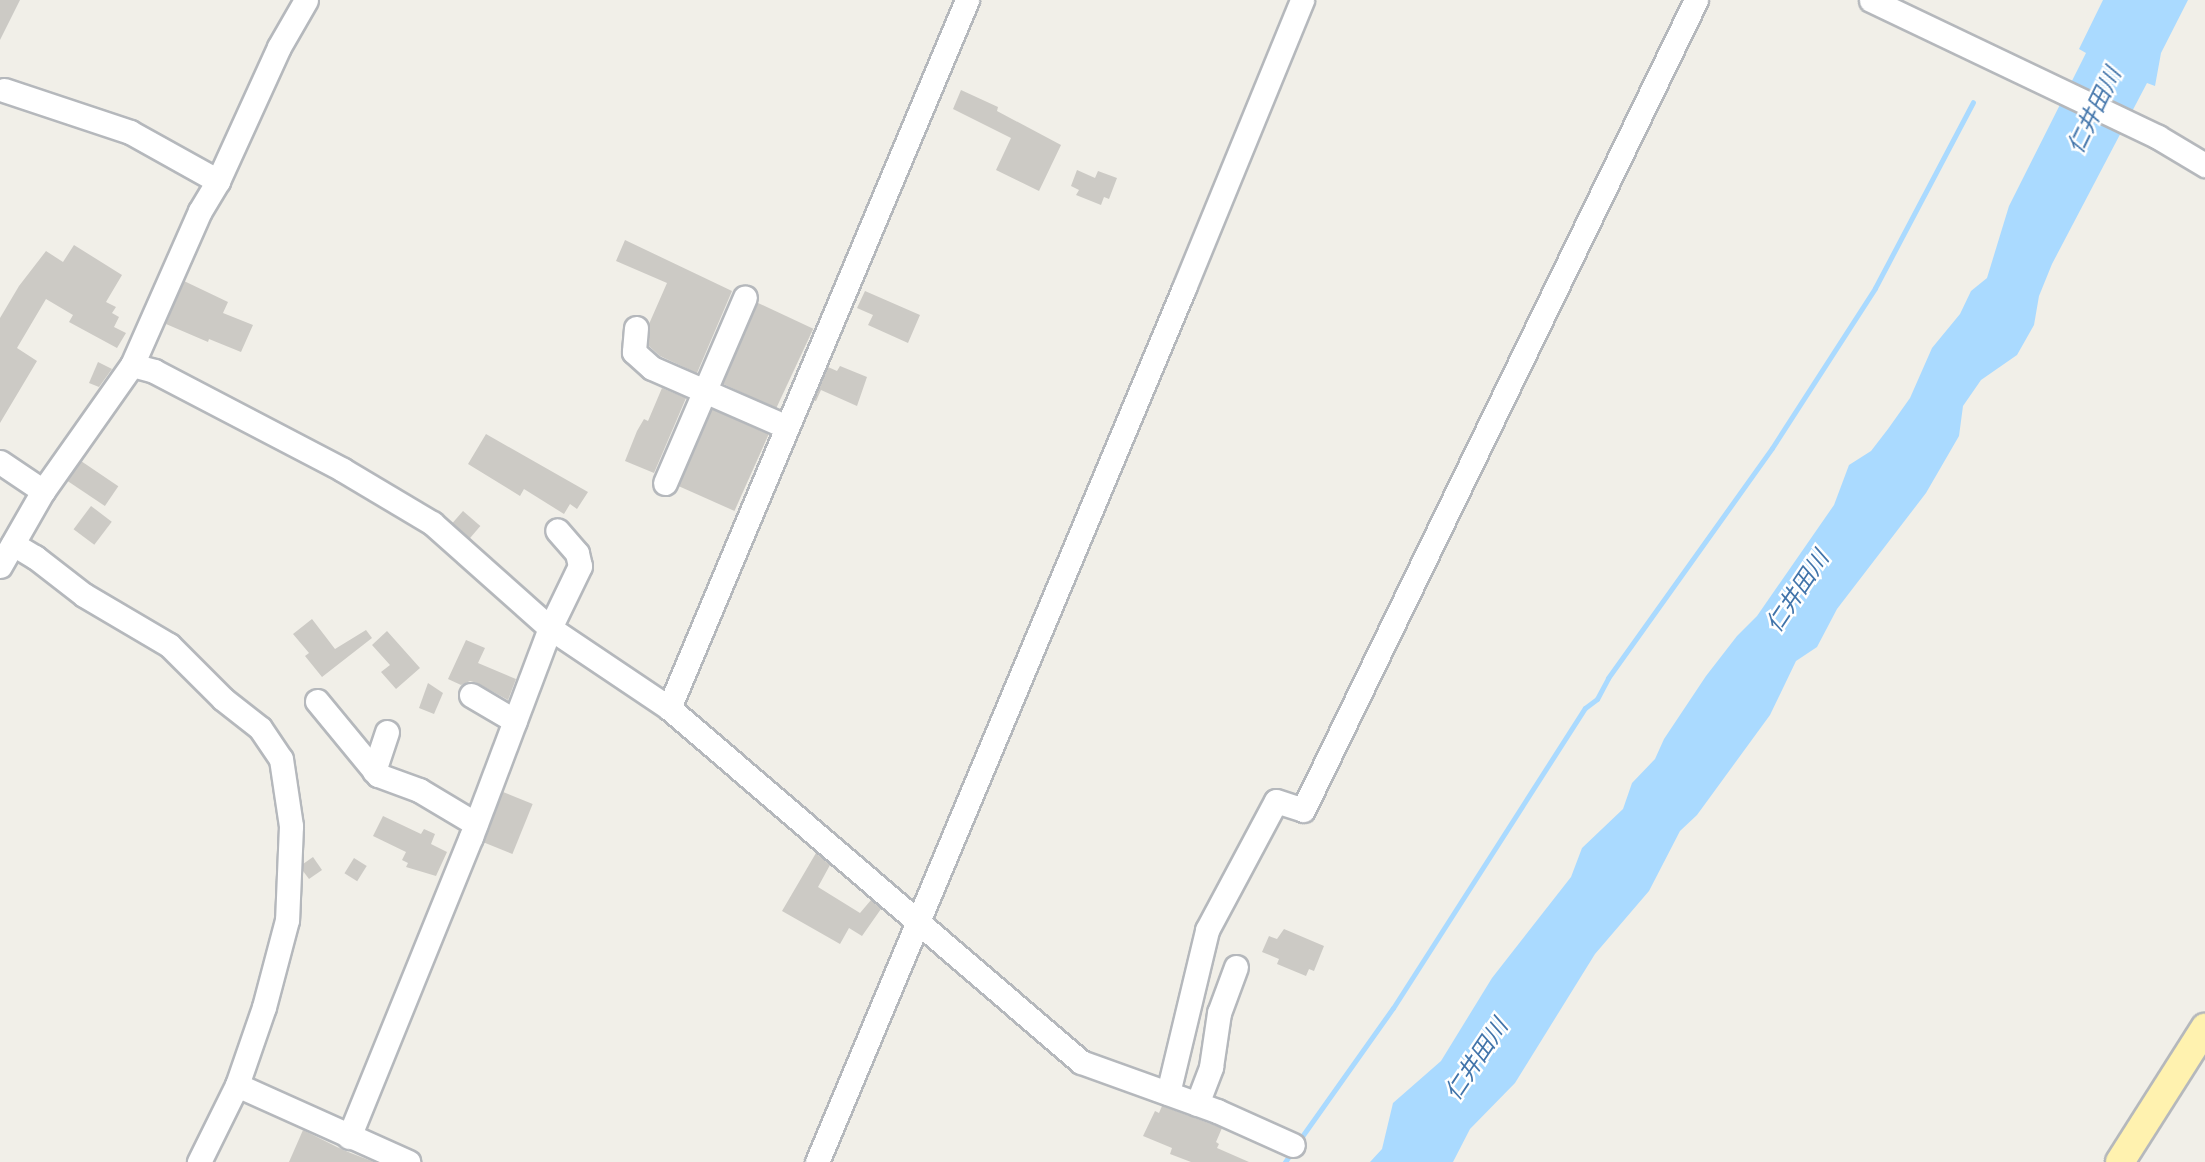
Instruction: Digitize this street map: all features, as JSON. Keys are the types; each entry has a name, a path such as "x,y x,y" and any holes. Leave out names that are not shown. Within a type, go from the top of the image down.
{"main road":[{"path":"2120,1162 2205,1028"}],"street":[{"path":"0,566 43,491 132,365 200,211 218,181 279,47 306,0"},
{"path":"669,708 967,0"},
{"path":"817,1162 1301,0"},
{"path":"1168,1093 1207,930 1276,801 1303,810 1696,0"},
{"path":"1871,0 2158,137 2205,165"},
{"path":"4,90 130,132 218,181"},
{"path":"665,483 744,297"},
{"path":"636,328 634,352 639,358 662,373 787,427"},
{"path":"132,365 154,371 343,470 432,523 550,628 669,708 1081,1062 1197,1104 1293,1145"},
{"path":"0,463 43,491"},
{"path":"349,1137 516,721 550,628 581,560 557,530"},
{"path":"13,544 35,557 84,595 169,645 223,699 260,728 281,759 290,826 287,920 281,953 237,1085 199,1162"},
{"path":"471,695 516,721"},
{"path":"317,701 374,771 385,780 419,790 475,824"},
{"path":"374,771 387,732"},
{"path":"1197,1104 1211,1067 1219,1013 1236,967"},
{"path":"237,1085 408,1162"}],"water":[{"name":"仁井田川","path":"2103,0 2188,0 2161,53 2155,86 2147,83 2052,264 2039,296 2034,325 2017,355 1981,380 1963,406 1959,436 1926,493 1837,609 1817,647 1796,661 1770,715 1697,815 1680,831 1649,891 1595,954 1515,1083 1470,1129 1453,1162 1370,1162 1382,1149 1393,1103 1441,1061 1492,978 1571,877 1582,848 1623,809 1632,783 1655,759 1664,739 1706,676 1737,636 1757,616 1834,505 1849,465 1871,451 1888,429 1910,398 1932,348 1960,314 1971,291 1987,278 2009,206 2086,53 2079,49"}],"building":[{"path":"0,0 20,0 0,40"},
{"path":"961,90 998,107 997,111 1061,145 1039,191 996,170 1011,138 953,109"},
{"path":"1077,170 1095,178 1098,171 1117,178 1109,199 1104,197 1101,205 1076,195 1079,190 1071,186"},
{"path":"625,240 732,291 697,373 660,356 649,346 649,324 667,283 616,261"},
{"path":"74,245 122,275 106,302 116,307 112,313 119,317 114,327 126,333 117,348 69,322 73,315 46,299 17,348 37,361 0,423 0,318 19,286 46,251 63,262"},
{"path":"184,281 228,302 223,313 253,325 241,352 209,339 208,342 166,324"},
{"path":"865,291 920,315 908,343 868,325 873,315 857,308"},
{"path":"758,303 813,329 776,409 721,383"},
{"path":"98,362 112,369 99,387 89,383"},
{"path":"840,366 867,377 857,406 821,390 814,401 828,367 837,371"},
{"path":"662,388 686,398 654,473 625,461 637,431 644,419 648,421"},
{"path":"712,409 769,434 734,511 678,486"},
{"path":"486,434 588,492 577,509 570,504 564,514 524,489 520,496 468,464"},
{"path":"81,461 118,486 105,506 68,481"},
{"path":"91,506 112,522 94,545 74,529"},
{"path":"463,511 480,526 470,538 453,523"},
{"path":"312,619 335,649 366,630 372,638 322,677 305,656 309,653 293,634"},
{"path":"387,631 420,668 396,689 381,672 390,665 372,645"},
{"path":"466,640 485,648 478,663 516,679 508,700 477,683 470,681 461,685 448,679"},
{"path":"428,683 443,693 434,714 419,708"},
{"path":"503,792 533,804 512,854 483,842"},
{"path":"383,816 421,834 424,829 435,834 431,844 447,852 436,876 406,867 408,863 402,860 406,852 373,836"},
{"path":"816,853 830,865 818,887 860,913 871,900 881,909 862,936 849,928 840,944 782,911"},
{"path":"313,857 322,870 309,879 303,871 303,864"},
{"path":"354,858 367,866 357,881 344,873"},
{"path":"1284,929 1324,946 1314,971 1309,969 1306,976 1277,964 1279,959 1262,952 1269,936 1277,939"},
{"path":"1162,1106 1222,1128 1216,1142 1219,1144 1217,1148 1249,1162 1191,1162 1170,1154 1172,1148 1143,1136 1155,1111 1159,1113"},
{"path":"303,1130 343,1150 374,1162 289,1162"}],"waterway":[{"path":"1298,1142 1393,1008 1585,708 1597,699 1608,678 1772,448 1875,288 1973,102"},
{"path":"1285,1162 1293,1150"}]}
